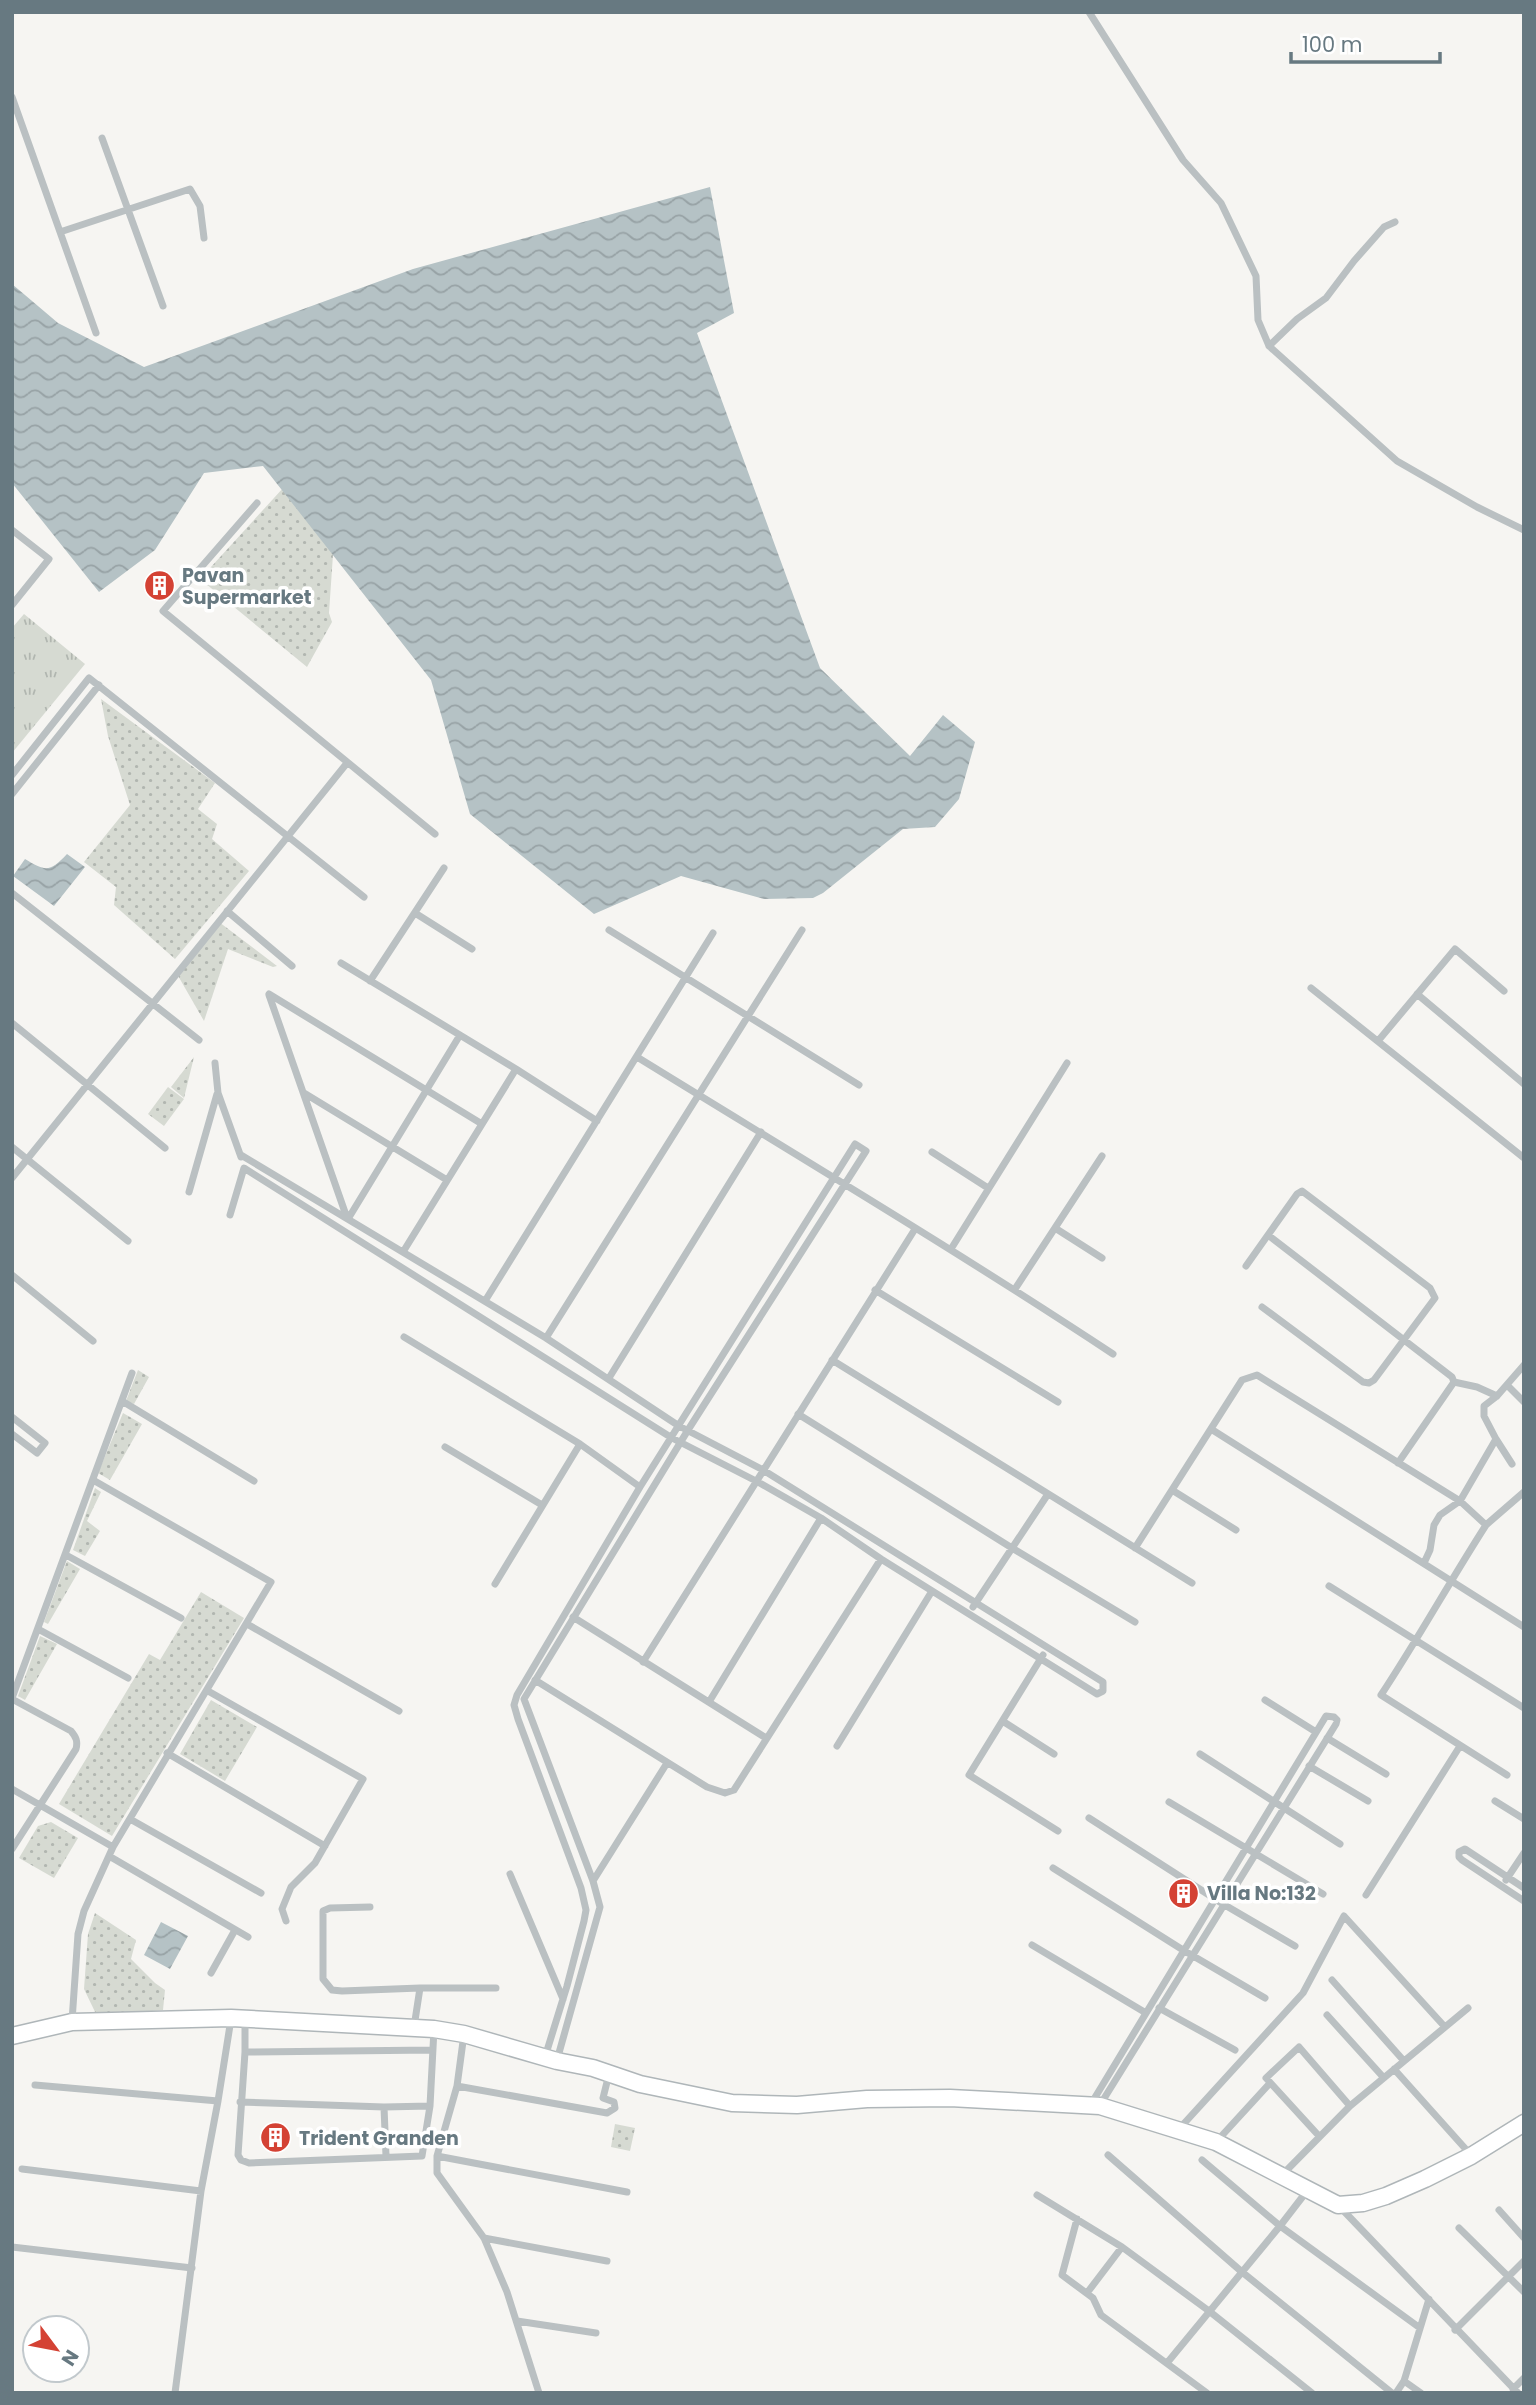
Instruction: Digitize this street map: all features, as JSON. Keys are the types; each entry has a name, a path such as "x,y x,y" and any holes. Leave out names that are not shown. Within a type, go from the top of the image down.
{"main road":[{"path":"12,2036 72,2022 238,2019 434,2029 464,2034 640,2084 732,2103 797,2105 867,2099 950,2098 1096,2105 1216,2142 1338,2205 1363,2203 1386,2196 1471,2156 1524,2123"}],"street":[{"path":"1090,13 1183,160 1222,202 1256,276 1258,320 1269,346 1397,461 1477,507 1524,530"},
{"path":"12,97 96,333"},
{"path":"102,138 163,306"},
{"path":"60,232 190,188 200,206 204,238"},
{"path":"1269,346 1297,319 1326,298 1384,227 1395,222"},
{"path":"257,503 163,611 435,834"},
{"path":"12,530 49,559 12,605"},
{"path":"12,775 89,678 364,897"},
{"path":"12,794 99,685"},
{"path":"12,1178 347,763"},
{"path":"370,981 444,868"},
{"path":"12,893 199,1040"},
{"path":"227,911 292,966"},
{"path":"415,913 472,949"},
{"path":"609,930 859,1086"},
{"path":"546,1338 802,930"},
{"path":"485,1301 713,933"},
{"path":"1378,1041 1455,949 1504,991"},
{"path":"341,963 597,1121"},
{"path":"1311,988 1524,1158"},
{"path":"348,1219 269,994 482,1124"},
{"path":"1417,994 1524,1084"},
{"path":"12,1024 165,1148"},
{"path":"348,1219 460,1035"},
{"path":"637,1057 846,1183 1113,1354"},
{"path":"215,1063 218,1093 244,1168 230,1215"},
{"path":"951,1249 1067,1063"},
{"path":"403,1252 516,1069"},
{"path":"189,1192 218,1093"},
{"path":"304,1093 447,1180"},
{"path":"609,1378 761,1132"},
{"path":"551,2059 563,1998 586,1910 581,1888 514,1705 517,1695 640,1488 676,1440 688,1430 866,1151 855,1144 679,1426 676,1440 524,1699 593,1881 600,1907 551,2059"},
{"path":"12,1147 128,1241"},
{"path":"932,1152 988,1188"},
{"path":"241,1155 546,1338 679,1426 763,1470 1103,1682 1103,1690 1097,1694 881,1559 821,1518 676,1440 244,1168"},
{"path":"1015,1289 1102,1156"},
{"path":"1246,1266 1297,1194 1302,1191 1434,1292 1435,1298 1405,1341 1369,1383 1363,1382 1262,1307"},
{"path":"1055,1228 1102,1258"},
{"path":"643,1661 915,1229"},
{"path":"1268,1235 1454,1381 1497,1396"},
{"path":"12,1275 93,1341"},
{"path":"875,1290 1058,1402"},
{"path":"404,1337 580,1444 640,1488"},
{"path":"832,1360 1192,1583"},
{"path":"1512,1464 1483,1411 1484,1406 1497,1396 1524,1365"},
{"path":"12,1849 76,1749 76,1738 71,1731 12,1698 132,1373"},
{"path":"1135,1548 1242,1380 1257,1375 1460,1502 1486,1525"},
{"path":"1398,1463 1454,1381"},
{"path":"1507,1385 1524,1402"},
{"path":"122,1401 254,1481"},
{"path":"799,1415 1136,1622"},
{"path":"12,1417 45,1443 37,1453 12,1433"},
{"path":"1211,1429 1524,1627"},
{"path":"1424,1563 1430,1550 1434,1525 1440,1515 1460,1502 1496,1439"},
{"path":"495,1584 580,1444"},
{"path":"445,1447 542,1505"},
{"path":"72,2022 78,1934 113,1847 271,1582 93,1480"},
{"path":"1172,1490 1236,1530"},
{"path":"1507,1775 1381,1695 1486,1525 1524,1492"},
{"path":"968,1614 1048,1494"},
{"path":"709,1702 821,1518"},
{"path":"66,1555 181,1618"},
{"path":"535,1680 707,1787 724,1793 734,1790 881,1559"},
{"path":"1329,1586 1524,1708"},
{"path":"837,1746 932,1591"},
{"path":"573,1617 766,1738"},
{"path":"247,1624 399,1711"},
{"path":"38,1629 128,1678"},
{"path":"1047,1648 969,1775 1058,1831"},
{"path":"208,1690 363,1779 315,1863 291,1887 282,1909 286,1921"},
{"path":"1265,1700 1316,1732"},
{"path":"1329,1714 1334,1717 1336,1724 1096,2105 1146,2013 1214,1898 1326,1716 1329,1714"},
{"path":"1004,1722 1055,1754"},
{"path":"1327,1738 1386,1774"},
{"path":"1366,1895 1460,1746"},
{"path":"167,1753 324,1846"},
{"path":"1200,1754 1340,1844"},
{"path":"593,1881 667,1762"},
{"path":"1309,1766 1368,1801"},
{"path":"12,1789 113,1847"},
{"path":"1169,1801 1323,1894"},
{"path":"1495,1801 1524,1819"},
{"path":"1088,1818 1295,1947"},
{"path":"130,1819 261,1893"},
{"path":"1524,1888 1465,1849 1459,1852 1462,1860 1524,1901"},
{"path":"1502,1886 1524,1853"},
{"path":"109,1856 247,1937"},
{"path":"1053,1868 1265,1998"},
{"path":"510,1874 563,1998"},
{"path":"370,1908 330,1908 323,1911 323,1979 332,1990 496,1988"},
{"path":"1179,2129 1303,1993 1344,1916 1445,2027"},
{"path":"211,1973 235,1930"},
{"path":"1032,1945 1146,2013"},
{"path":"1332,1980 1404,2061"},
{"path":"414,2028 421,1988"},
{"path":"1159,2008 1236,2050"},
{"path":"1280,2176 1350,2106 1468,2008"},
{"path":"1327,2015 1384,2078"},
{"path":"238,2019 245,2052 238,2155 248,2163 422,2156 430,2106 434,2029"},
{"path":"175,2393 201,2191 218,2101 238,2019"},
{"path":"464,2034 457,2086 436,2168 484,2238 517,2321 539,2393"},
{"path":"1318,2136 1266,2078 1298,2048 1350,2106"},
{"path":"245,2052 432,2050"},
{"path":"1395,2069 1471,2156"},
{"path":"457,2086 607,2113 613,2111 615,2106 614,2102 603,2098 609,2074"},
{"path":"1216,2142 1270,2083"},
{"path":"36,2085 218,2101"},
{"path":"240,2102 430,2106"},
{"path":"384,2107 386,2156"},
{"path":"1108,2155 1242,2272 1394,2393 1404,2381 1429,2299"},
{"path":"437,2156 627,2192"},
{"path":"1202,2160 1280,2226 1420,2329"},
{"path":"22,2169 201,2191"},
{"path":"1167,2363 1307,2190"},
{"path":"1037,2195 1122,2247 1209,2311 1312,2393"},
{"path":"1338,2205 1515,2391 1524,2378"},
{"path":"1499,2210 1524,2238"},
{"path":"1077,2219 1062,2275 1093,2298 1101,2315 1207,2393"},
{"path":"1459,2228 1524,2292"},
{"path":"484,2238 607,2261"},
{"path":"12,2247 192,2268"},
{"path":"1087,2293 1122,2247"},
{"path":"1455,2330 1524,2261"},
{"path":"517,2321 596,2333"},
{"path":"1404,2381 1421,2393"}],"green space":[{"path":"284,487 334,540 329,613 332,622 307,667 200,579"},
{"path":"24,614 85,664 12,753 12,628"},
{"path":"101,699 215,783 198,809 217,824 212,839 249,871 175,959 114,905 116,887 84,862 130,805 108,736"},
{"path":"219,922 277,966 273,967 228,949 204,1021 177,974"},
{"path":"194,1057 184,1098 171,1087"},
{"path":"168,1087 184,1099 164,1126 148,1114"},
{"path":"138,1370 149,1377 134,1404 126,1401"},
{"path":"123,1413 142,1424 110,1480 98,1473"},
{"path":"95,1488 101,1492 87,1521 100,1531 85,1556 73,1550"},
{"path":"67,1561 80,1569 48,1624 44,1622"},
{"path":"201,1592 244,1618 112,1836 59,1804 149,1654 160,1660"},
{"path":"40,1636 57,1644 25,1700 18,1696"},
{"path":"211,1700 257,1727 225,1781 180,1754"},
{"path":"51,1822 78,1838 54,1878 19,1858 38,1826"},
{"path":"95,1913 136,1940 131,1959 165,1990 163,2010 97,2016 84,1989 88,1934"},
{"path":"615,2124 635,2128 630,2151 611,2147"}],"water":[{"path":"710,187 734,313 697,333 820,668 910,756 943,715 975,742 959,799 935,827 903,829 823,893 813,898 764,899 681,876 594,914 470,814 431,680 263,466 204,473 155,550 99,592 12,483 12,284 58,323 144,367 413,269"},
{"path":"67,854 85,867 54,906 13,876 25,859 48,868"},
{"path":"161,1922 188,1936 170,1969 144,1955"}],"place":[{"name":"Pavan Supermarket","path":"159,586"},
{"name":"Villa No:132","path":"1184,1893"},
{"name":"Trident Granden","path":"276,2138"}]}
